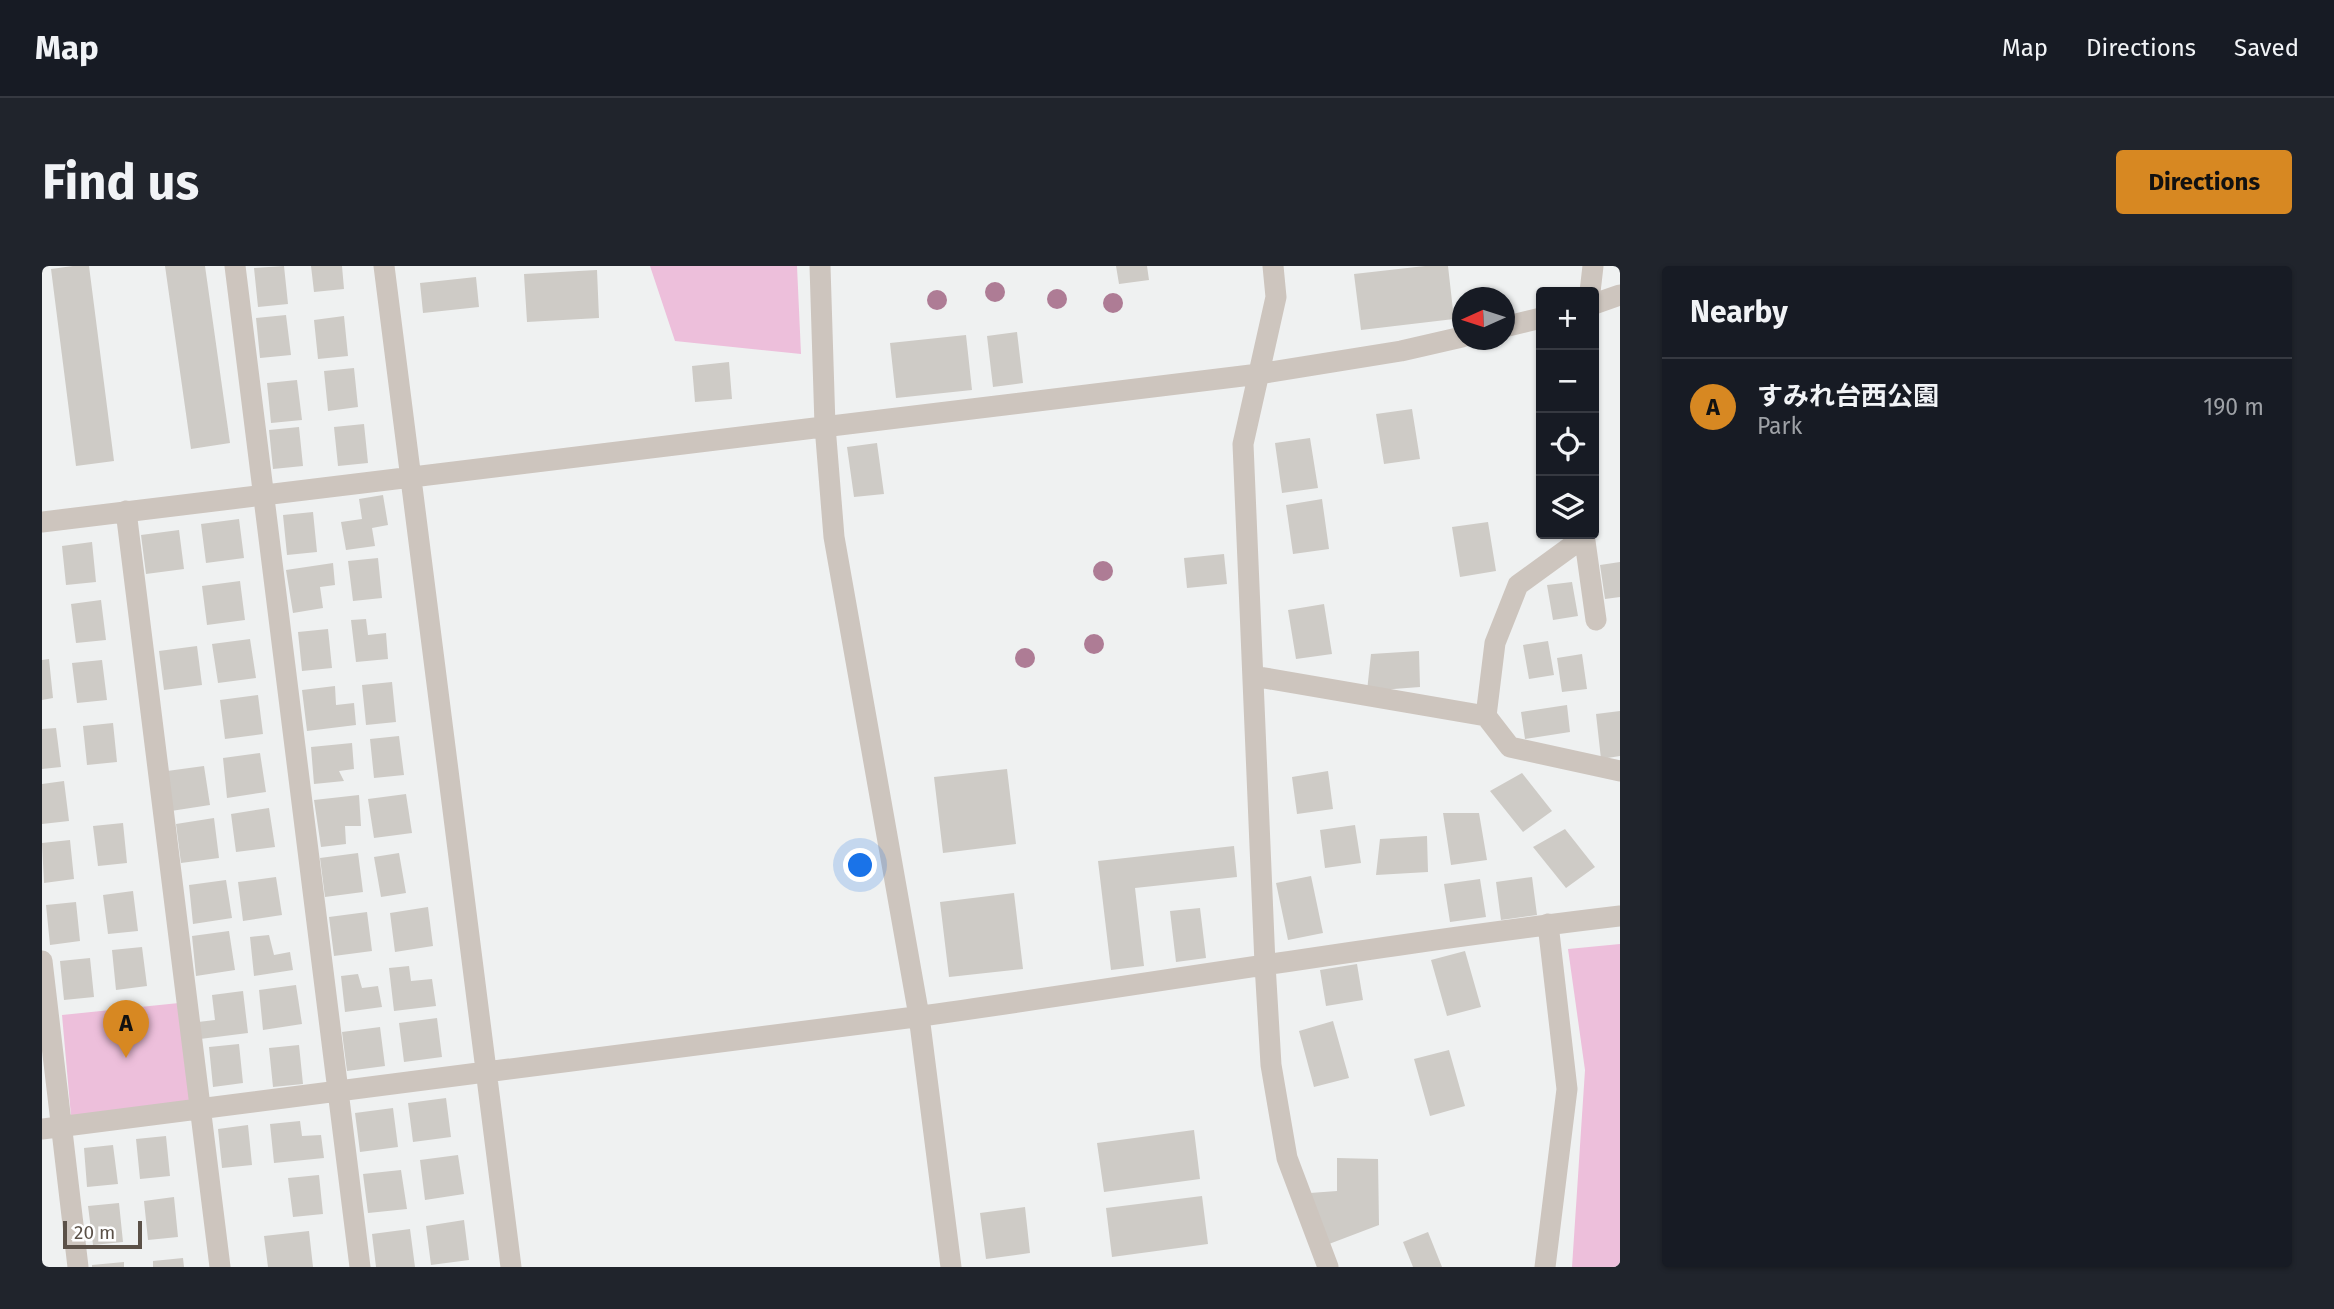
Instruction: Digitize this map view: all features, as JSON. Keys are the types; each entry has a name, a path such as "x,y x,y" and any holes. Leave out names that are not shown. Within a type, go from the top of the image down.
{"street":[{"path":"235,266 360,1267"},
{"path":"384,266 511,1267"},
{"path":"820,266 825,426 834,537 919,1016 951,1267"},
{"path":"1273,266 1276,298 1243,444 1265,964 1271,1065 1287,1158 1328,1267"},
{"path":"1591,287 1593,266"},
{"path":"1599,302 1620,295"},
{"path":"1515,324 1536,318"},
{"path":"42,522 1259,374 1401,351 1452,339"},
{"path":"126,511 220,1267"},
{"path":"1486,716 1495,643 1518,585 1579,539"},
{"path":"1585,539 1596,620"},
{"path":"1252,676 1486,716 1510,747 1620,771"},
{"path":"52,1127 488,1074 919,1016 1265,964 1620,916"},
{"path":"1545,1267 1567,1089 1548,924"},
{"path":"42,961 52,1127 78,1267"}],"shaded area":[{"path":"650,266 797,266 801,354 675,341"},
{"path":"1620,944 1620,1267 1572,1267 1585,1070 1568,949"},
{"path":"179,1003 192,1101 71,1116 62,1015"}],"building":[{"path":"89,266 114,461 76,466 51,269"},
{"path":"165,266 205,266 230,443 191,449"},
{"path":"284,266 288,304 258,307 254,268"},
{"path":"311,266 342,266 344,289 314,292"},
{"path":"1116,266 1147,266 1149,280 1119,284"},
{"path":"1448,266 1452,319 1361,330 1354,274"},
{"path":"597,270 599,318 527,322 524,274"},
{"path":"476,277 479,307 423,313 420,283"},
{"path":"286,315 291,355 260,358 256,318"},
{"path":"344,316 348,356 318,359 314,320"},
{"path":"1017,332 1023,383 993,387 987,336"},
{"path":"966,335 972,390 896,398 890,343"},
{"path":"729,362 732,399 695,402 692,366"},
{"path":"354,368 358,407 328,411 324,371"},
{"path":"297,380 302,420 271,423 267,383"},
{"path":"1412,409 1420,459 1384,464 1376,414"},
{"path":"364,424 368,463 338,466 334,427"},
{"path":"299,427 303,466 273,469 269,430"},
{"path":"1310,438 1318,488 1282,493 1275,443"},
{"path":"877,443 884,494 854,497 847,447"},
{"path":"383,495 388,525 372,528 375,546 346,550 341,522 362,519 359,499"},
{"path":"1322,499 1329,549 1293,554 1286,505"},
{"path":"313,512 317,552 287,555 283,515"},
{"path":"239,519 244,558 206,563 201,524"},
{"path":"1488,522 1496,571 1460,577 1452,527"},
{"path":"179,530 184,569 146,574 141,535"},
{"path":"92,542 96,582 66,585 62,546"},
{"path":"1224,554 1227,584 1187,588 1184,558"},
{"path":"378,558 382,598 353,601 348,561"},
{"path":"1620,562 1620,597 1605,599 1600,565"},
{"path":"333,563 335,585 320,587 323,608 293,613 286,570"},
{"path":"240,581 245,620 207,625 202,586"},
{"path":"1572,582 1578,616 1553,620 1547,585"},
{"path":"101,600 106,640 76,643 71,604"},
{"path":"1324,604 1332,654 1296,659 1288,610"},
{"path":"366,619 368,635 386,633 388,659 356,662 351,620"},
{"path":"328,629 332,668 302,671 298,632"},
{"path":"250,639 256,678 218,683 212,644"},
{"path":"1548,641 1554,675 1529,679 1523,645"},
{"path":"197,646 202,685 164,690 159,651"},
{"path":"1419,651 1420,687 1367,691 1371,654"},
{"path":"1582,654 1587,689 1562,692 1557,658"},
{"path":"49,659 53,698 42,700 42,660"},
{"path":"102,660 107,700 77,703 72,663"},
{"path":"392,682 396,722 366,725 362,685"},
{"path":"335,686 336,705 354,703 356,725 307,731 302,690"},
{"path":"258,695 263,734 225,739 220,700"},
{"path":"1567,705 1570,732 1525,739 1521,712"},
{"path":"1620,711 1620,756 1601,759 1596,714"},
{"path":"113,723 117,762 87,765 83,726"},
{"path":"56,728 61,767 42,769 42,729"},
{"path":"399,736 404,775 374,778 370,739"},
{"path":"352,743 354,769 339,771 344,781 314,784 311,747"},
{"path":"260,753 266,792 227,798 223,758"},
{"path":"204,766 210,805 171,811 167,771"},
{"path":"1007,769 1016,844 943,853 934,777"},
{"path":"1328,771 1333,809 1297,814 1292,777"},
{"path":"1522,773 1552,811 1523,832 1490,791"},
{"path":"64,781 69,821 42,824 42,784"},
{"path":"406,794 412,833 374,838 368,799"},
{"path":"359,795 361,826 345,826 346,844 321,847 314,800"},
{"path":"269,808 275,847 236,852 231,814"},
{"path":"1443,813 1479,813 1487,860 1451,865"},
{"path":"214,818 219,858 181,863 176,824"},
{"path":"123,823 127,863 98,866 93,826"},
{"path":"1355,825 1361,863 1325,868 1320,830"},
{"path":"1565,829 1595,867 1566,888 1533,847"},
{"path":"1427,836 1428,872 1376,875 1380,839"},
{"path":"70,840 74,879 44,883 42,843"},
{"path":"1234,846 1237,877 1135,888 1144,966 1111,970 1098,861"},
{"path":"358,853 363,892 325,897 320,858"},
{"path":"399,853 406,893 381,897 374,857"},
{"path":"1311,876 1323,933 1288,940 1276,883"},
{"path":"276,877 282,915 243,921 238,882"},
{"path":"1532,877 1537,915 1501,920 1496,882"},
{"path":"1480,879 1486,917 1450,922 1444,884"},
{"path":"226,880 232,918 193,924 189,885"},
{"path":"133,891 138,931 108,934 103,895"},
{"path":"1014,893 1023,969 949,977 940,902"},
{"path":"76,902 80,941 50,945 46,905"},
{"path":"428,907 433,946 395,952 390,913"},
{"path":"1200,908 1206,958 1176,962 1170,911"},
{"path":"367,912 372,951 334,956 329,917"},
{"path":"229,931 235,970 196,976 192,936"},
{"path":"269,935 274,955 290,952 293,970 254,976 250,937"},
{"path":"142,947 147,986 116,990 112,950"},
{"path":"1465,951 1481,1007 1447,1016 1431,960"},
{"path":"90,958 94,997 64,1000 60,961"},
{"path":"1357,964 1363,1000 1326,1006 1320,970"},
{"path":"409,966 411,981 432,979 436,1006 394,1011 389,968"},
{"path":"358,974 362,988 378,986 382,1007 345,1012 341,976"},
{"path":"296,985 302,1024 263,1030 259,990"},
{"path":"243,991 248,1033 200,1039 198,1022 215,1020 212,995"},
{"path":"437,1018 442,1057 404,1062 399,1023"},
{"path":"1333,1021 1349,1078 1314,1087 1299,1031"},
{"path":"380,1027 385,1066 347,1071 342,1032"},
{"path":"239,1044 243,1083 213,1087 209,1047"},
{"path":"299,1045 303,1084 273,1087 269,1048"},
{"path":"1449,1050 1465,1106 1430,1116 1414,1059"},
{"path":"446,1098 451,1137 413,1142 408,1103"},
{"path":"393,1108 398,1147 360,1152 355,1113"},
{"path":"300,1121 302,1136 321,1135 324,1158 274,1163 270,1124"},
{"path":"248,1125 252,1165 222,1168 218,1129"},
{"path":"1194,1130 1200,1179 1104,1192 1097,1143"},
{"path":"166,1136 170,1176 140,1179 136,1139"},
{"path":"113,1145 118,1184 87,1187 84,1148"},
{"path":"458,1155 464,1194 425,1200 420,1160"},
{"path":"1337,1158 1378,1159 1379,1225 1329,1244 1310,1193 1337,1191"},
{"path":"401,1170 407,1209 368,1213 363,1174"},
{"path":"319,1175 323,1214 293,1217 288,1178"},
{"path":"1202,1196 1208,1244 1112,1257 1106,1208"},
{"path":"174,1197 178,1237 148,1240 144,1201"},
{"path":"119,1203 123,1242 93,1245 88,1206"},
{"path":"1025,1207 1030,1253 986,1259 980,1213"},
{"path":"464,1220 469,1260 431,1265 426,1226"},
{"path":"410,1229 415,1267 376,1267 372,1234"},
{"path":"309,1231 313,1267 268,1267 264,1236"},
{"path":"1428,1232 1442,1267 1413,1267 1403,1242"},
{"path":"183,1258 184,1267 153,1267 153,1261"},
{"path":"124,1262 124,1267 92,1267 92,1265"}],"place":[{"name":"すみれ台西公園","path":"126,1058"}]}
